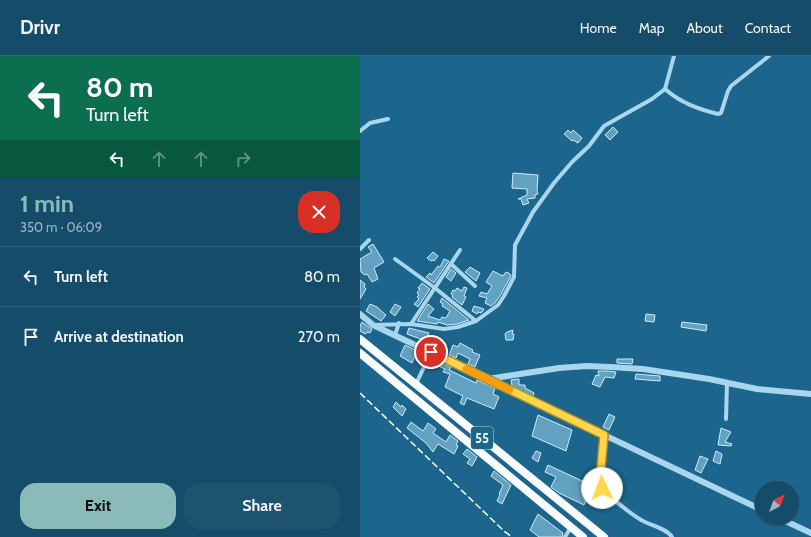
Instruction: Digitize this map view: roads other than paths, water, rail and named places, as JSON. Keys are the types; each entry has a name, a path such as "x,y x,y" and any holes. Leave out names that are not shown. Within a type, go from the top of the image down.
{"highway":[{"name":"55","path":"360,338 604,537"},
{"name":"55","path":"360,353 583,537"}],"street":[{"path":"373,324 399,323 444,329 458,327 476,321 498,305 515,274 515,245 527,220 554,183 572,162 590,146 604,126 652,99 665,89 674,56"},
{"path":"665,89 678,100 691,106 718,114 721,113 731,86 769,56"},
{"path":"360,131 370,123 388,119"},
{"path":"360,249 369,240"},
{"path":"411,324 460,250"},
{"path":"395,259 435,288 476,321"},
{"path":"451,264 475,286"},
{"path":"360,314 373,324 395,335 755,507"},
{"path":"395,335 399,323"},
{"path":"416,384 431,352"},
{"path":"488,379 559,368 587,366 643,369 709,379 757,389 811,394"},
{"path":"726,419 727,383"},
{"path":"604,435 600,479 602,488 617,502 642,521 667,532 672,537"},
{"path":"794,525 811,533"},
{"path":"565,537 571,527"}],"railway":[{"path":"360,393 512,537"}]}
